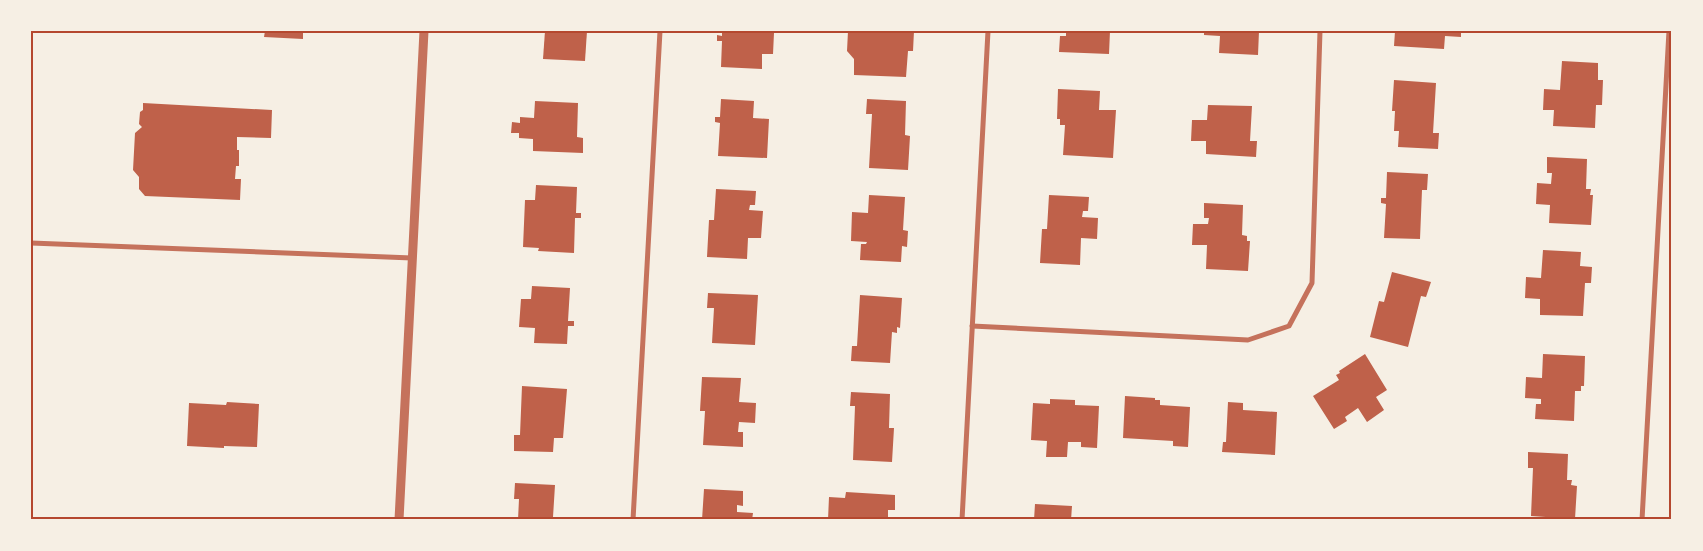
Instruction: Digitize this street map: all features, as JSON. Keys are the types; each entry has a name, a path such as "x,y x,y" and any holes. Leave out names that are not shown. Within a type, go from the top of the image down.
{"street":[{"path":"399,520 424,31"},
{"path":"633,520 660,31"},
{"path":"962,520 988,31"},
{"path":"972,326 1248,340 1290,326 1312,283 1320,31"},
{"path":"1642,520 1669,31"},
{"path":"31,243 412,258"}],"building":[{"path":"265,31 303,31 303,39 264,37"},
{"path":"545,31 587,31 585,61 543,59"},
{"path":"722,31 774,33 773,54 762,54 762,69 721,67 722,41 717,41 717,35 722,36"},
{"path":"848,31 914,31 913,51 908,51 906,77 854,75 854,59 847,51"},
{"path":"1066,31 1110,31 1109,54 1059,52 1060,36 1066,36"},
{"path":"1204,31 1259,31 1258,55 1219,53 1220,36 1204,35"},
{"path":"1395,31 1461,31 1461,37 1445,36 1444,49 1394,46"},
{"path":"1562,61 1598,63 1598,80 1603,80 1602,105 1596,105 1595,128 1553,126 1554,110 1543,110 1544,89 1560,90"},
{"path":"1394,80 1436,83 1433,133 1439,133 1438,149 1398,147 1399,131 1394,131 1395,111 1392,111"},
{"path":"1058,89 1100,91 1099,110 1116,110 1113,158 1063,155 1065,125 1060,125 1060,119 1057,119"},
{"path":"721,99 754,101 753,118 769,119 767,158 718,156 720,123 715,122 715,117 720,117"},
{"path":"867,99 906,101 905,135 910,136 908,170 869,168 872,114 866,114"},
{"path":"535,101 578,103 577,137 583,138 583,153 533,151 533,139 519,138 519,133 511,133 512,122 520,123 520,117 534,118"},
{"path":"143,103 272,110 271,138 237,137 239,166 236,166 235,179 241,179 240,200 145,196 139,189 139,177 133,170 135,133 142,127 139,124"},
{"path":"1208,105 1252,106 1250,141 1257,141 1256,157 1206,154 1206,141 1191,141 1192,120 1207,120"},
{"path":"1547,157 1587,159 1586,189 1591,189 1590,195 1593,195 1591,225 1549,223 1550,205 1536,204 1537,183 1551,184 1552,173 1547,173"},
{"path":"1387,172 1428,174 1427,190 1422,190 1420,239 1384,238 1386,204 1381,203 1381,198 1386,198"},
{"path":"536,185 577,187 576,213 581,213 581,218 575,218 574,253 538,251 539,248 523,247 525,200 535,200"},
{"path":"716,189 756,191 755,205 750,205 749,210 763,211 761,238 748,238 747,259 707,257 709,220 714,220"},
{"path":"869,195 905,197 903,230 908,231 907,247 902,246 901,262 860,260 861,244 866,244 867,242 851,241 852,212 868,213"},
{"path":"1049,195 1089,197 1088,211 1083,211 1082,217 1098,218 1097,239 1081,238 1080,265 1040,263 1042,229 1047,229"},
{"path":"1204,203 1243,205 1242,235 1247,236 1247,241 1250,241 1248,271 1206,269 1207,245 1192,245 1193,224 1208,224 1209,218 1204,218"},
{"path":"1543,250 1581,252 1580,266 1592,267 1591,283 1585,283 1583,316 1540,315 1540,299 1525,298 1526,277 1541,278"},
{"path":"1392,272 1431,282 1426,297 1421,296 1408,347 1370,337 1379,301 1384,302"},
{"path":"532,286 570,288 568,321 574,321 574,326 568,326 567,344 534,343 535,328 519,327 521,299 531,299"},
{"path":"708,293 758,295 755,345 712,343 714,308 707,308"},
{"path":"860,295 902,298 900,328 897,327 897,333 892,332 890,363 851,361 852,346 857,346"},
{"path":"1365,354 1387,390 1376,397 1384,410 1367,422 1358,408 1345,417 1347,421 1334,429 1313,396 1339,380 1336,375 1340,373 1339,371"},
{"path":"1543,354 1585,356 1584,386 1581,386 1581,391 1575,391 1574,421 1535,419 1536,404 1541,404 1541,399 1525,398 1526,377 1542,378"},
{"path":"702,377 741,378 739,402 756,403 755,423 739,422 738,432 743,432 743,447 703,445 705,411 700,411"},
{"path":"522,386 567,389 563,438 554,438 553,452 514,451 514,435 520,435"},
{"path":"851,392 890,394 889,428 894,428 892,462 853,460 855,406 850,406"},
{"path":"1125,396 1155,398 1155,400 1160,400 1160,405 1190,407 1188,447 1173,446 1173,441 1123,438"},
{"path":"1050,399 1075,400 1075,405 1099,406 1097,448 1081,447 1081,442 1068,442 1067,457 1046,457 1047,441 1031,440 1033,403 1050,404"},
{"path":"227,402 259,404 257,447 187,446 189,403 226,405"},
{"path":"1228,402 1243,403 1243,410 1277,412 1275,455 1222,452 1223,442 1226,442"},
{"path":"1528,452 1568,454 1567,480 1572,480 1571,485 1577,486 1575,519 1531,516 1533,468 1528,468"},
{"path":"515,483 555,485 553,517 558,517 558,520 518,520 519,499 514,499"},
{"path":"704,489 743,491 743,506 737,505 737,512 753,513 752,520 702,520"},
{"path":"846,492 895,495 895,510 888,510 888,520 828,520 829,497 845,498"},
{"path":"1035,504 1072,506 1071,520 1034,520"}]}
